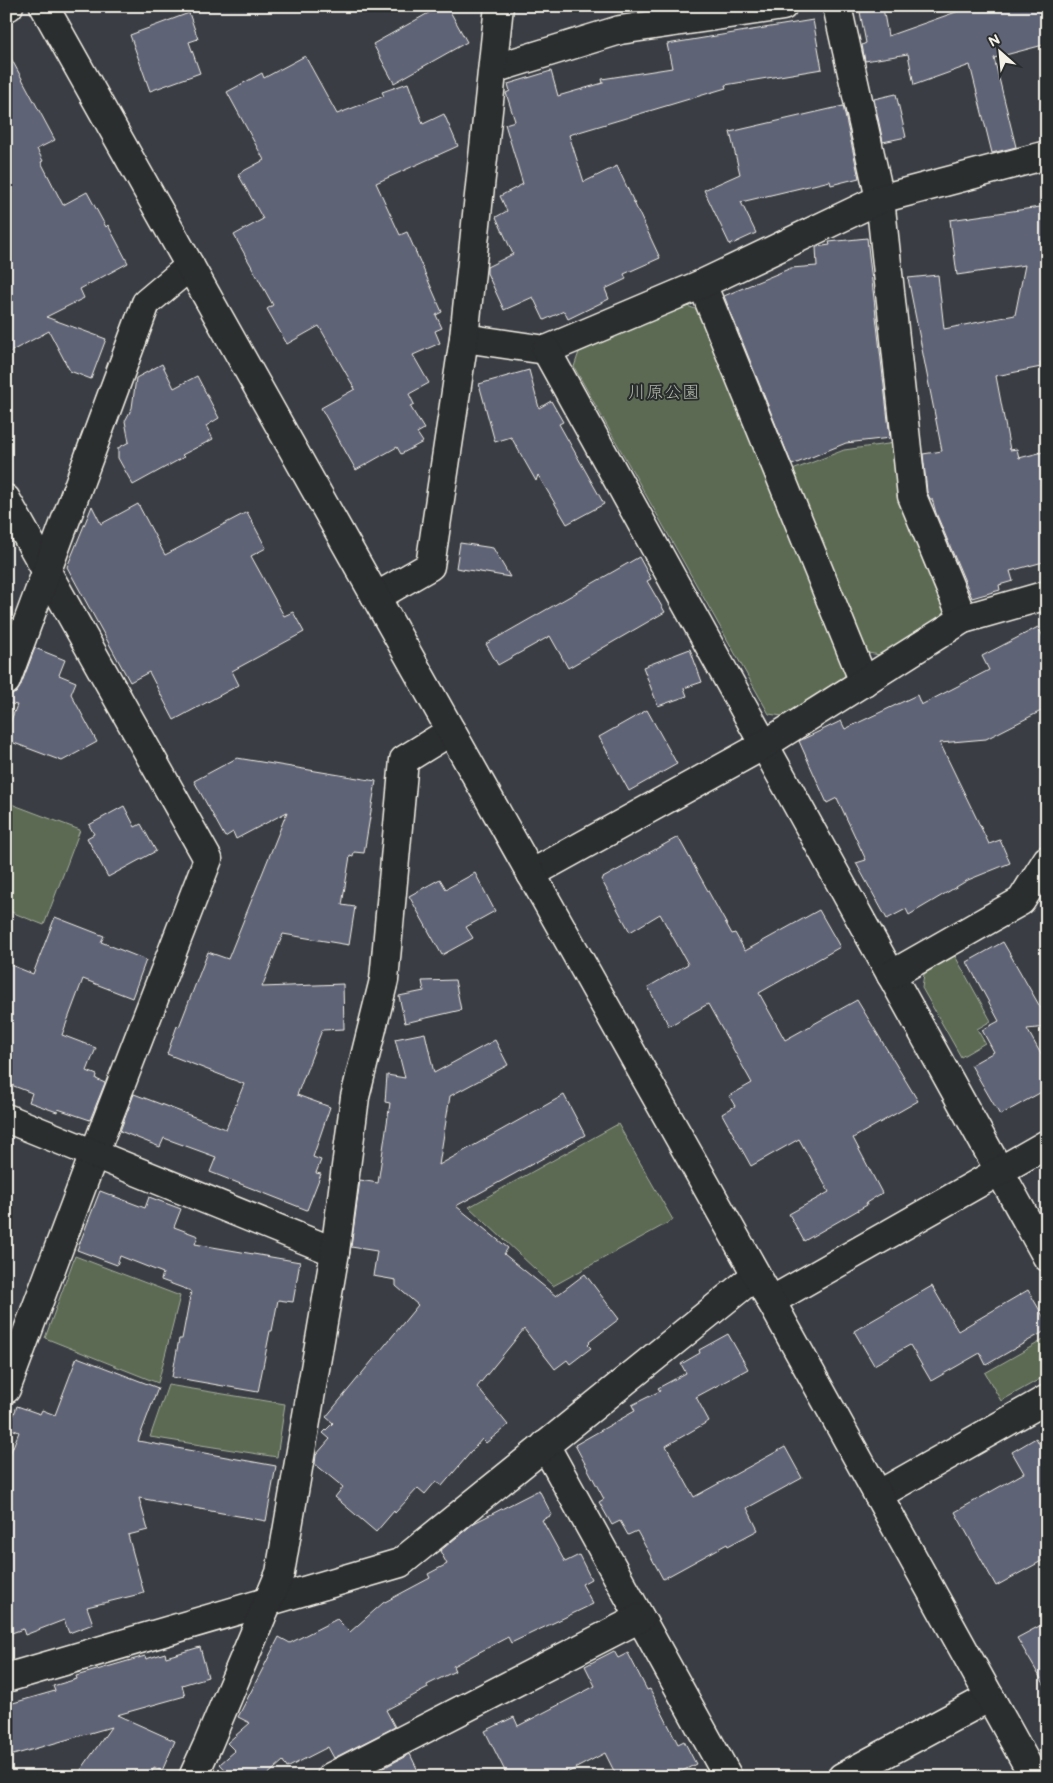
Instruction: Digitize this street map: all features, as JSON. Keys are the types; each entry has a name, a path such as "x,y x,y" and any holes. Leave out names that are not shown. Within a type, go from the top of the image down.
{"street":[{"path":"44,6 771,1301 1034,1777"},
{"path":"376,598 430,566 464,338 499,6"},
{"path":"493,70 620,30 783,6"},
{"path":"837,6 880,199 912,496 962,619"},
{"path":"464,338 546,350 702,284 880,199 1047,155"},
{"path":"6,681 146,303 190,266"},
{"path":"702,284 864,682"},
{"path":"546,350 1047,1257"},
{"path":"6,499 208,859 6,1389"},
{"path":"532,874 764,745 962,619 1047,595"},
{"path":"193,1777 280,1573 335,1252 355,1097 384,980 404,760 451,731"},
{"path":"891,975 1021,902 1047,860"},
{"path":"6,1118 335,1252"},
{"path":"771,1301 1047,1144"},
{"path":"6,1678 400,1563 756,1275"},
{"path":"878,1495 1047,1399"},
{"path":"544,1445 728,1777"},
{"path":"331,1777 640,1618"},
{"path":"842,1777 990,1697"}],"green space":[{"name":"川原公園","path":"687,306 704,312 845,661 845,676 782,716 769,714 574,367 579,352"},
{"path":"895,443 947,605 941,617 880,655 862,652 790,471 844,450"},
{"path":"6,802 80,830 44,925 6,910"},
{"path":"955,956 991,1021 977,1029 985,1043 961,1057 922,988 924,974"},
{"path":"618,1124 673,1220 553,1286 469,1207"},
{"path":"75,1256 180,1296 158,1383 45,1338"},
{"path":"1045,1339 1047,1343 1047,1375 1001,1401 985,1373"},
{"path":"168,1385 285,1404 277,1457 150,1437"}],"building":[{"path":"441,6 447,6 467,42 394,83 373,44"},
{"path":"973,6 1047,6 1047,44 994,58 1016,147 992,153 970,65 914,85 908,54 865,61 862,45 866,43 860,12 883,8 888,36"},
{"path":"189,13 198,39 189,42 200,73 150,91 130,35"},
{"path":"813,20 822,69 725,85 726,88 569,135 584,182 617,166 660,258 624,274 626,279 605,289 609,299 568,319 564,311 544,320 533,297 504,310 487,273 487,267 513,254 496,217 507,211 500,196 523,184 505,124 515,121 506,93 510,91 508,84 551,71 558,96 603,83 602,79 672,68 667,44"},
{"path":"6,49 55,140 37,149 43,161 41,162 63,205 87,192 106,227 108,225 128,263 80,289 84,298 46,317 106,339 91,379 70,371 49,331 6,354"},
{"path":"305,56 337,114 384,96 382,92 408,83 423,124 444,114 458,146 376,183 400,235 407,232 442,312 436,315 442,328 435,331 440,343 413,355 429,383 409,394 414,404 410,406 424,429 417,433 423,442 401,454 397,447 356,470 321,408 355,389 319,326 287,344 267,309 273,305 234,235 263,219 238,174 264,160 227,92 262,73 264,78"},
{"path":"896,94 906,137 883,142 874,99"},
{"path":"843,106 859,178 831,185 830,181 741,202 756,233 730,245 704,190 740,174 730,132"},
{"path":"1047,206 1047,361 1040,362 1041,367 996,376 1010,450 1017,449 1019,458 1047,451 1047,561 1010,571 1013,581 999,585 1000,590 972,598 936,513 932,499 930,499 927,492 923,454 942,451 908,278 938,275 944,329 1015,315 1025,265 957,275 950,220"},
{"path":"867,238 890,438 846,443 792,465 724,296 791,268 817,266 816,247 830,245 829,242"},
{"path":"162,364 174,388 197,376 219,418 206,426 213,439 182,455 184,457 133,485 118,458 118,448 129,442 125,421 132,408 136,378"},
{"path":"529,370 539,408 551,401 563,422 559,424 604,504 567,524 538,475 536,481 511,437 495,442 479,384"},
{"path":"138,504 165,555 247,512 266,548 251,556 284,616 293,612 304,632 232,671 239,685 174,720 149,672 130,682 67,567 92,506 101,524"},
{"path":"460,543 493,548 510,577 456,568"},
{"path":"639,557 651,579 647,581 665,612 568,668 550,636 498,665 486,644"},
{"path":"1038,627 1047,644 1047,708 986,739 940,743 989,844 1000,840 1010,863 968,880 909,915 906,909 887,919 856,863 866,860 837,798 827,803 799,741 841,721 845,729 917,695 921,705 989,670 982,656"},
{"path":"35,648 65,660 59,675 76,682 71,694 97,742 62,761 6,740 6,733 17,705 6,703 6,696 16,693 20,687"},
{"path":"690,649 702,682 684,688 687,696 658,706 643,667"},
{"path":"647,710 677,764 629,791 599,737"},
{"path":"237,758 376,781 364,853 354,852 353,857 350,856 342,905 355,907 349,945 283,934 262,987 343,984 344,1029 322,1030 297,1095 330,1107 313,1157 321,1160 316,1173 321,1174 307,1210 210,1172 216,1157 164,1138 160,1147 120,1131 134,1094 226,1129 244,1084 167,1054 208,952 228,959 287,812 236,839 233,832 225,837 194,781"},
{"path":"124,806 135,827 141,824 156,851 108,877 87,838 94,834 89,825"},
{"path":"678,837 732,934 735,933 745,951 819,910 840,947 759,993 785,1040 857,1000 918,1101 853,1138 882,1193 866,1203 867,1205 804,1241 789,1214 829,1192 799,1139 751,1166 722,1114 735,1106 729,1096 752,1083 708,1004 669,1026 648,987 688,964 660,914 630,932 601,879"},
{"path":"475,873 495,911 466,927 473,938 442,955 409,896 440,879 446,889"},
{"path":"55,917 104,936 101,942 146,960 132,998 83,979 62,1035 96,1048 87,1071 97,1075 96,1079 105,1083 90,1120 58,1109 57,1112 29,1102 32,1093 6,1083 6,963 33,974"},
{"path":"1003,942 1047,1019 1047,1027 1027,1029 1047,1065 1047,1089 1000,1115 971,1065 994,1052 982,1030 999,1021 967,962"},
{"path":"455,980 461,1010 405,1023 399,996 424,991 422,981"},
{"path":"425,1033 434,1073 495,1040 508,1065 450,1096 439,1165 564,1095 585,1135 456,1206 508,1248 504,1254 556,1296 585,1274 619,1319 589,1342 588,1345 591,1348 570,1364 567,1360 555,1369 524,1329 477,1387 508,1425 486,1443 482,1439 442,1486 436,1481 425,1494 418,1488 376,1532 335,1497 343,1487 315,1464 316,1455 330,1439 323,1433 333,1423 326,1417 418,1305 396,1286 396,1280 373,1276 377,1251 351,1247 360,1180 378,1183 390,1103 385,1102 387,1075 405,1078 395,1039"},
{"path":"100,1191 145,1208 149,1197 181,1209 174,1227 198,1236 195,1244 300,1262 293,1302 278,1300 258,1392 172,1377 179,1339 182,1339 191,1291 161,1280 163,1273 120,1256 117,1265 77,1250"},
{"path":"932,1286 958,1331 1028,1290 1047,1323 1047,1330 986,1365 980,1353 931,1381 910,1345 874,1365 854,1331"},
{"path":"728,1334 748,1369 696,1397 709,1421 666,1446 694,1497 785,1447 802,1478 747,1508 758,1530 728,1546 727,1544 663,1579 637,1531 628,1535 620,1521 612,1525 599,1502 604,1499 575,1445 635,1411 632,1405 660,1391 658,1388 686,1373 681,1364 700,1353 699,1350"},
{"path":"77,1357 158,1388 138,1441 276,1466 266,1521 139,1498 148,1530 128,1535 144,1593 87,1607 93,1624 69,1633 64,1620 25,1635 23,1629 6,1635 6,1464 19,1432 9,1428 17,1406 40,1414 42,1410 55,1415"},
{"path":"1036,1438 1047,1458 1047,1558 996,1586 955,1512 1024,1473 1012,1452"},
{"path":"539,1490 552,1515 542,1520 565,1562 579,1555 591,1579 582,1584 593,1604 511,1643 508,1637 453,1666 455,1671 427,1685 428,1688 386,1710 395,1727 334,1758 328,1747 287,1768 283,1761 265,1777 232,1777 220,1764 235,1751 227,1743 250,1723 238,1717 279,1637 290,1643 337,1619 350,1632 383,1603 430,1578 428,1574 447,1564 440,1551 474,1523"},
{"path":"1047,1622 1047,1689 1017,1638"},
{"path":"200,1647 208,1677 182,1685 185,1696 117,1715 175,1741 162,1771 154,1767 150,1777 76,1777 111,1727 6,1757 6,1705 55,1691 53,1686 77,1679 76,1676 145,1656 146,1659 165,1653 166,1657"},
{"path":"614,1651 618,1658 628,1653 647,1690 650,1689 678,1744 684,1741 696,1764 671,1777 617,1777 605,1753 559,1777 508,1777 485,1731 514,1717 518,1726 595,1686 585,1666"},
{"path":"410,1754 421,1777 366,1777"}]}
